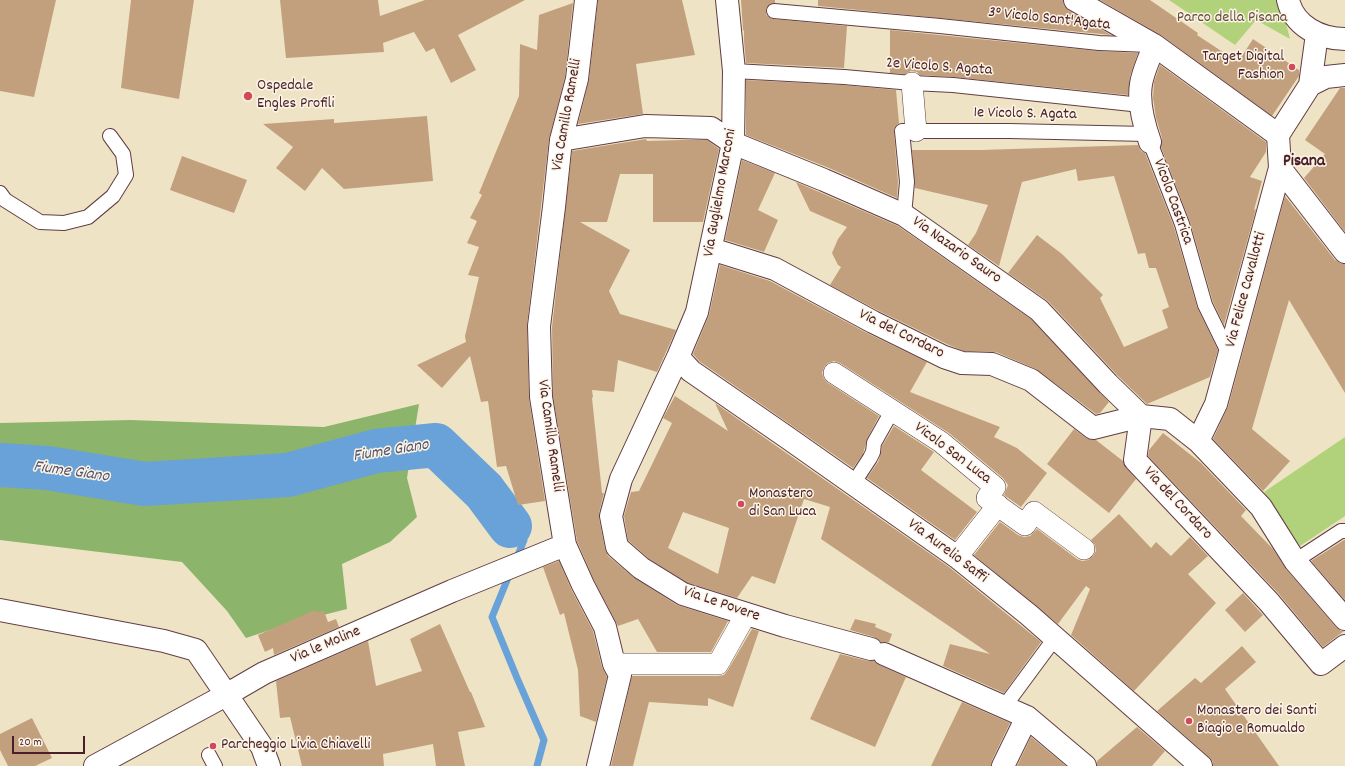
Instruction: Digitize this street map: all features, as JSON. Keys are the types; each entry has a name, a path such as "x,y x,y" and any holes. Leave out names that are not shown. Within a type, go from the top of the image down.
{"street":[{"name":"Via Camillo Ramelli","path":"586,0 577,79 561,140 539,326 541,397 565,544 583,585 605,627 614,664 620,675 598,766"},
{"path":"1075,0 1154,45 1278,135 1310,85 1317,34"},
{"path":"1288,0 1295,15 1305,26 1317,34 1333,39 1345,39"},
{"name":"Via Guglielmo Marconi","path":"678,357 697,312 733,143 734,71 732,4"},
{"name":"Vicolo Castrica","path":"1149,138 1142,105 1141,84 1154,45"},
{"path":"1310,85 1326,77 1345,75"},
{"path":"909,131 912,83"},
{"name":"Via Nazario Sauro","path":"561,140 645,126 711,128 733,143 824,180 904,215 1039,310 1108,384 1141,416"},
{"name":"Via Felice Cavallotti","path":"1198,441 1216,404 1280,168 1278,135"},
{"path":"1280,168 1345,252"},
{"name":"Via del Cordaro","path":"711,249 775,269 873,322 944,357 962,363 992,364 1031,380 1093,428 1141,416 1135,460 1269,602 1321,664 1345,646"},
{"name":"Via Aurelio Saffi","path":"678,357 691,371 956,557 1029,615 1202,766"},
{"name":"Via Le Povere","path":"678,357 621,479 611,516 617,546 641,568 684,594 785,626 878,652 1027,717 1084,766"},
{"name":"Vicolo San Luca","path":"834,373 941,442 995,487 988,498 1025,524 1034,512 1084,549"},
{"path":"1141,416 1170,419 1198,441 1260,507 1295,561 1345,619"},
{"path":"956,557 998,505"},
{"name":"Via le Moline","path":"95,766 226,695 264,672 565,544"},
{"path":"0,610 164,641 196,650 262,747 269,766"},
{"path":"614,664 718,664 746,614"},
{"path":"1003,766 1027,717"}],"lane":[{"name":"3° Vicolo Sant'Agata","path":"774,11 940,26 1099,43 1154,45"},
{"name":"2e Vicolo S. Agata","path":"734,71 953,85 1142,105"},
{"name":"1e Vicolo S. Agata","path":"909,131 1009,131 1149,138"},
{"path":"904,215 909,131"},
{"path":"0,194 5,200 40,222 64,223 88,217 113,196 126,175 123,154 110,136"},
{"name":"Vicolo Castrica","path":"1149,138 1182,224 1205,305 1230,354"},
{"path":"853,484 870,458 873,452 874,443 892,411"},
{"path":"1295,561 1341,531 1345,530"},
{"path":"1004,707 1055,638"}],"green space":[{"name":"Parco della Pisana","path":"1169,0 1280,0 1290,39 1256,20 1235,45"},
{"path":"419,404 407,478 417,517 390,542 342,564 347,609 288,624 246,638 227,611 182,562 0,540 0,423 131,420 324,427"},
{"path":"1345,437 1345,516 1300,546 1264,492"}],"building":[{"path":"0,0 56,0 34,97 0,91"},
{"path":"131,0 194,0 179,99 121,88"},
{"path":"280,0 378,0 380,16 425,0 525,0 458,35 476,70 451,83 434,48 426,52 414,32 383,43 384,52 286,58"},
{"path":"598,0 682,0 695,55 636,64 643,114 578,124 589,80"},
{"path":"741,0 775,0 775,3 770,4 766,10 766,15 773,19 847,26 844,68 746,63"},
{"path":"818,0 1063,0 1064,6 1069,11 1111,35 818,6"},
{"path":"1100,0 1150,0 1198,33 1197,35 1238,62 1253,39 1299,70 1299,76 1272,116 1161,35"},
{"path":"573,3 565,77 549,139 527,325 529,399 545,501 518,505 506,466 497,467 488,401 481,402 470,356 442,388 417,365 466,342 465,336 479,277 468,275 479,247 467,243 477,221 470,218 482,195 479,193 519,96 520,44 537,50 539,15"},
{"path":"890,30 1098,51 1138,53 1130,76 1128,95 954,77 920,75 917,72 911,71 905,74 890,73"},
{"path":"1160,65 1266,142 1266,152 1250,177 1262,181 1254,210 1256,209 1224,325 1213,302 1190,222 1161,147 1162,138 1156,118 1153,98 1154,82"},
{"path":"746,80 843,85 896,90 899,123 895,127 894,132 898,182 897,198 829,168 746,135"},
{"path":"1340,88 1345,88 1345,232 1304,178 1325,154 1305,140"},
{"path":"427,116 433,181 344,189 322,168 305,191 276,168 293,147 263,124 334,119 334,123"},
{"path":"646,139 647,141 707,140 719,149 703,222 653,222 653,174 620,174 607,222 580,222 630,250 609,291 620,314 676,330 657,372 618,360 614,392 592,390 602,493 604,493 599,518 605,549 608,556 633,577 677,605 728,621 711,652 657,652 638,619 618,626 594,580 577,541 553,396 552,327 572,151"},
{"path":"1138,145 1141,151 1145,153 1174,227 1197,307 1218,350 1210,377 1147,404 1117,375 1048,301 1008,273 1037,235 1062,254 1103,295 1100,298 1124,347 1168,328 1162,310 1169,307 1156,268 1149,268 1145,253 1138,254 1114,176 1078,181 1076,169 1022,182 999,266 968,245 976,233 988,205 915,188 912,150 981,150"},
{"path":"182,156 247,180 234,213 170,190"},
{"path":"742,160 775,173 758,210 778,220 764,252 725,240"},
{"path":"796,182 898,226 1031,319 1109,402 1100,413 1096,414 1036,369 996,352 964,351 949,345 830,285 841,267 838,265 832,253 838,239 847,227 810,211"},
{"path":"1285,196 1335,260 1345,264 1345,393 1289,300 1252,429 1290,461 1263,491 1213,439 1228,407"},
{"path":"720,265 770,281 867,333 927,362 910,392 1000,427 994,437 1017,448 1047,473 1021,507 1004,495 1008,485 1003,478 949,433 840,363 834,361 828,363 824,367 822,373 824,379 879,416 867,439 863,454 853,468 699,361 693,354 709,315"},
{"path":"675,396 728,431 715,403 949,567 1041,642 1004,693 943,666 950,644 990,654 821,539 830,507 804,499 775,584 752,576 737,598 688,583 648,558 628,540 624,516 631,492 639,491 672,423 663,418","holes":["683,512 729,528 718,574 668,548"]},
{"path":"894,426 934,452 921,470 977,512 955,540 867,478 878,462 882,446"},
{"path":"1074,429 1086,438 1096,440 1123,461 1126,468 1136,479 1109,513 1047,464"},
{"path":"1163,433 1201,463 1246,510 1241,516 1273,549 1286,569 1336,627 1341,631 1344,631 1323,647 1278,593 1148,456 1149,450"},
{"path":"1119,514 1151,548 1156,542 1171,556 1190,537 1208,556 1188,574 1216,603 1134,691 1071,635 1090,589 1086,586 1058,624 974,555 1000,522 1018,535 1024,537 1030,536 1037,529 1077,559 1082,561 1088,560 1096,551 1095,545 1091,540"},
{"path":"1345,540 1345,600 1311,561"},
{"path":"559,561 572,591 593,631 602,667 607,677 596,722 580,716 578,670 564,613 560,615 543,567"},
{"path":"1243,593 1263,615 1245,632 1225,610"},
{"path":"315,610 316,612 324,611 328,622 336,619 339,627 274,655 273,648 265,652 258,635"},
{"path":"855,619 876,624 875,627 892,634 889,642 881,642 874,637 850,630"},
{"path":"440,624 485,727 458,732 465,766 436,766 433,744 383,754 384,766 302,766 290,717 280,718 276,681 368,641 376,686 422,671 410,639"},
{"path":"752,629 759,631 733,707 708,698 708,706 649,702 633,766 611,766 632,676 724,675"},
{"name":"Monastero dei Santi Biagio e Romualdo","path":"1242,646 1256,662 1225,689 1279,766 1213,766 1213,762 1209,757 1157,711 1195,678 1201,683"},
{"path":"840,654 868,661 874,661 879,665 906,677 875,747 810,719"},
{"path":"962,702 1010,723 992,760 991,766 931,766"},
{"path":"32,718 52,758 35,766 8,766 0,750 0,734"},
{"path":"1137,727 1165,751 1152,766 1097,766 1097,761"},
{"path":"1031,737 1066,766 1017,766"}],"waterway":[{"name":"Fiume Giano","path":"0,465 47,468 145,484 288,475 376,451 436,445 484,491 510,526"},
{"name":"Fiume Giano","path":"510,526 524,540 516,560"},
{"name":"Fiume Giano","path":"510,573 492,617 544,740 537,766"}],"place":[{"name":"Target Digital Fashion","path":"1292,67"},
{"name":"Ospedale Engles Profili","path":"248,96"},
{"name":"Monastero di San Luca","path":"741,504"},
{"name":"Monastero dei Santi Biagio e Romualdo","path":"1189,721"},
{"name":"Parcheggio Livia Chiavelli","path":"213,746"}],"district":[{"name":"Pisana","path":"1304,163"}]}
